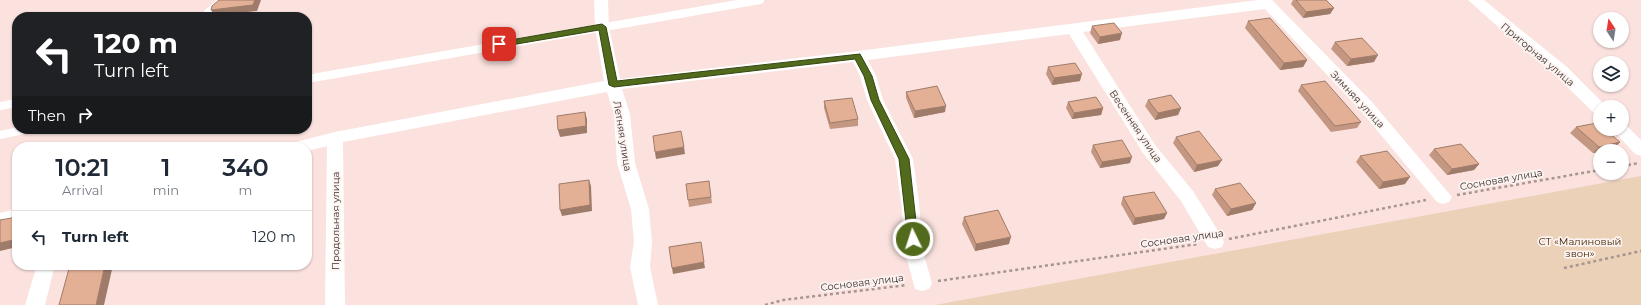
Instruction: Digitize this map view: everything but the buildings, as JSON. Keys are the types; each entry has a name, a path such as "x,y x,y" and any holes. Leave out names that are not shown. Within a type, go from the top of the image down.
{"street":[{"name":"Летняя улица","path":"601,0 602,27 614,85 622,114 626,163 640,209 643,242 640,267 648,305"},
{"name":"Пригорная улица","path":"1475,0 1561,71 1593,102"},
{"path":"312,144 614,85 858,56 1266,2"},
{"name":"Зимняя улица","path":"1266,2 1366,106 1443,197"},
{"name":"Весенняя улица","path":"1073,28 1149,149 1187,196 1215,242"},
{"path":"858,56 868,76 875,100 904,159 910,202 914,252 922,283"},
{"path":"1627,136 1641,150"},
{"name":"Продольная улица","path":"335,138 335,305"},
{"path":"0,220 12,217"},
{"path":"35,305 45,270"}],"lane":[{"path":"209,12 223,0"},
{"path":"312,78 760,0"},
{"path":"0,106 12,104"},
{"path":"0,135 12,132"}],"path":[{"path":"1629,165 1641,163"},
{"name":"Сосновая улица","path":"764,305 783,300 922,283 1215,242 1443,197 1593,171"},
{"path":"1564,268 1641,251"}],"green space":[{"name":"СТ «Малиновый звон»","path":"1641,176 1641,305 935,305 1619,180 1629,180 1629,178"}],"route":[{"path":"499,44 602,27 614,85 858,56 868,76 875,100 904,159 913,239"}]}
